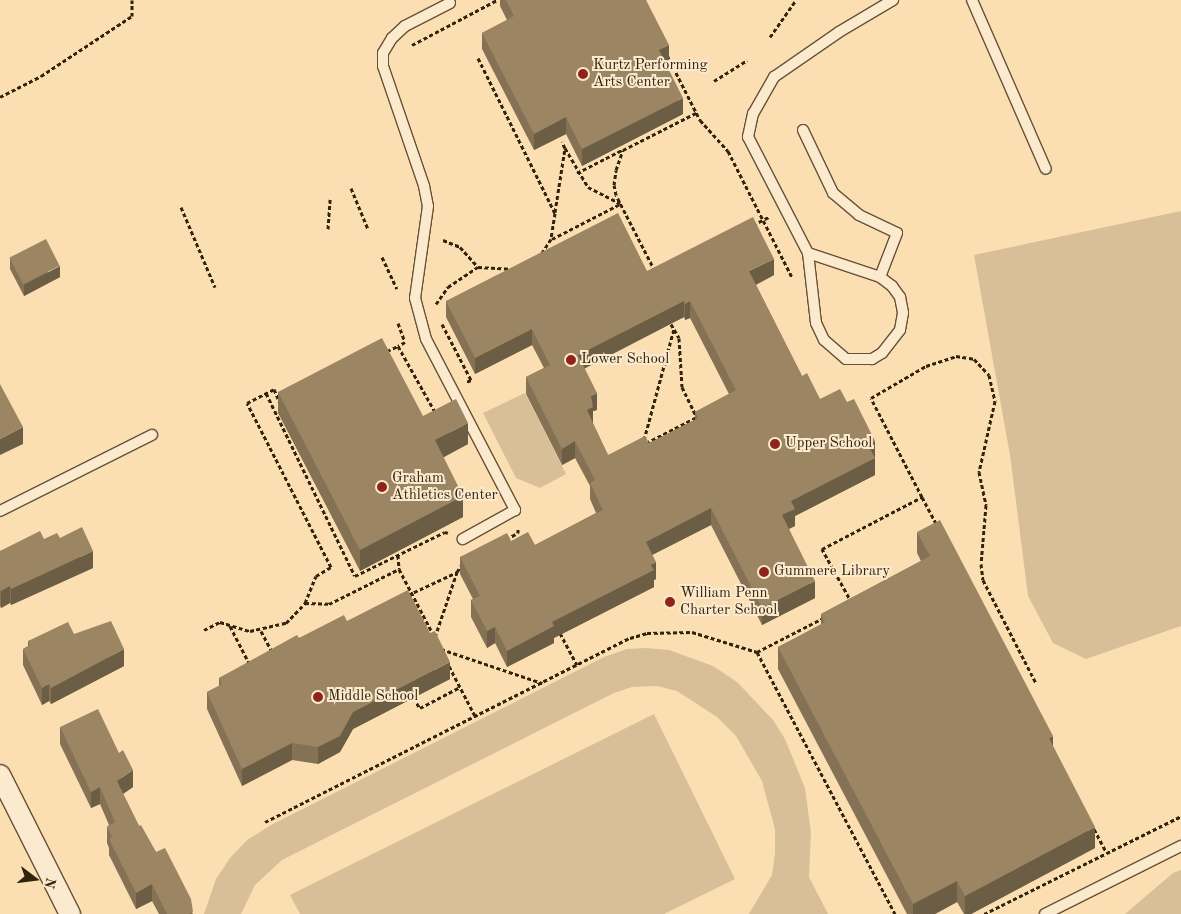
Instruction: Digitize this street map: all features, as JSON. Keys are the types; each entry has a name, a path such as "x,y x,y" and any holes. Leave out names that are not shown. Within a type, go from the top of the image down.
{"street":[{"path":"0,776 70,914"}],"lane":[{"path":"808,253 880,277 892,286 900,297 903,313 900,330 882,353 858,361 835,352 824,340 816,323 810,285 808,253 748,137 753,114 762,93 774,77 839,32 893,0"},
{"path":"972,0 1046,170"},
{"path":"450,3 405,26 392,38 383,52 383,66 424,186 428,206 415,298 426,338 516,510 463,539"},
{"path":"803,130 833,194 858,214 897,233 880,277"},
{"path":"0,511 152,435"},
{"path":"1045,914 1181,846"}],"path":[{"path":"0,97 41,76 132,16 132,0"},
{"path":"770,37 796,0"},
{"path":"666,52 689,93 696,114 714,139 728,151 795,284 810,285"},
{"path":"478,58 555,213"},
{"path":"714,81 747,60"},
{"path":"578,174 696,114"},
{"path":"562,142 578,174 599,195 620,203"},
{"path":"536,260 551,239 565,148"},
{"path":"623,150 614,185 620,203 658,280"},
{"path":"351,188 368,229"},
{"path":"328,230 330,199"},
{"path":"551,239 620,203"},
{"path":"181,207 215,287"},
{"path":"746,228 769,217"},
{"path":"443,240 460,247 478,266"},
{"path":"382,257 398,289"},
{"path":"436,304 448,287 478,266 519,268"},
{"path":"654,271 662,267"},
{"path":"381,354 405,342 398,323"},
{"path":"671,324 679,338 682,387 701,425"},
{"path":"643,444 674,329"},
{"path":"398,346 436,415"},
{"path":"940,532 871,398 926,366 956,356 965,356 983,366 995,401 979,472 986,505 981,564 983,580 1036,683"},
{"path":"204,630 220,622 230,626 261,630 286,623 305,603 316,576 331,567 246,404 274,390 281,406 290,401"},
{"path":"266,393 355,576 445,532 463,539"},
{"path":"639,446 697,417"},
{"path":"843,608 852,603 822,549 922,497"},
{"path":"502,542 518,533 516,510"},
{"path":"398,555 399,569 475,716"},
{"path":"435,637 457,572 463,562"},
{"path":"305,603 329,604 399,569"},
{"path":"404,597 457,572"},
{"path":"265,822 630,638 671,631 692,632 757,652 835,612"},
{"path":"230,626 251,668 243,672"},
{"path":"261,630 273,654"},
{"path":"560,633 577,664"},
{"path":"440,649 542,683"},
{"path":"757,652 895,914"},
{"path":"413,698 420,708 460,687"},
{"path":"984,914 1181,816"},
{"path":"1093,827 1106,852"}],"shaded area":[{"path":"1181,211 1181,626 1086,659 1053,643 1028,596 1010,455 974,255"},
{"path":"525,393 566,474 540,488 516,478 483,413"},
{"path":"627,649 669,650 713,666 737,682 773,720 785,739 805,788 811,833 809,877 828,914 749,914 772,875 775,853 775,829 762,781 736,736 717,717 677,691 657,686 632,687 614,693 282,860 255,885 241,914 204,914 216,879 230,858 247,840 271,825 604,657"},
{"path":"654,714 735,879 664,914 300,914 290,895"},
{"path":"1181,870 1181,914 1125,914 1173,873"}],"building":[{"path":"506,0 646,0 669,45 659,50 683,98 582,149 566,117 534,134 482,33 514,16"},
{"name":"Upper School","path":"618,213 647,271 753,217 774,259 749,271 802,376 807,373 820,399 840,389 847,402 854,399 875,441 868,445 875,458 791,501 795,509 782,515 815,581 762,608 711,508 646,542 656,562 651,565 654,570 552,622 554,626 507,651 495,627 487,631 471,600 480,596 460,557 507,533 511,541 528,532 535,545 603,510 590,483 595,480 575,441 562,449 526,377 550,365 532,329 475,358 446,301","holes":["684,301 685,304 690,301 736,390 695,412 698,418 649,443 645,436 608,455 587,410 593,407 591,396 597,393 578,355"]},
{"path":"46,239 60,266 23,284 9,258"},
{"name":"Graham Athletics Center","path":"382,338 423,416 456,399 468,423 435,440 463,496 360,550 278,392"},
{"path":"0,384 23,427 0,439"},
{"path":"940,520 1053,736 1049,738 1095,827 965,896 957,881 913,904 778,647 825,622 821,614 930,556 917,532"},
{"path":"82,527 93,551 11,589 10,586 0,590 0,551 40,531 44,539 57,533 60,538"},
{"name":"Middle School","path":"408,590 430,633 435,631 450,662 353,712 340,736 318,747 292,743 242,769 207,692 222,684 219,678 297,635 299,638 344,615 347,621"},
{"path":"111,621 124,649 51,688 49,684 42,688 23,649 30,645 28,641 68,622 74,634"},
{"path":"98,709 119,753 123,750 133,770 117,781 139,826 141,825 156,852 165,848 191,899 193,912 188,914 167,914 152,884 136,893 109,839 112,837 107,827 115,822 100,787 91,792 60,727"}],"place":[{"name":"Kurtz Performing Arts Center","path":"583,74"},
{"name":"Lower School","path":"571,360"},
{"name":"Upper School","path":"775,444"},
{"name":"Graham Athletics Center","path":"382,487"},
{"name":"Gummere Library","path":"764,572"},
{"name":"William Penn Charter School","path":"670,602"},
{"name":"Middle School","path":"318,697"}]}
